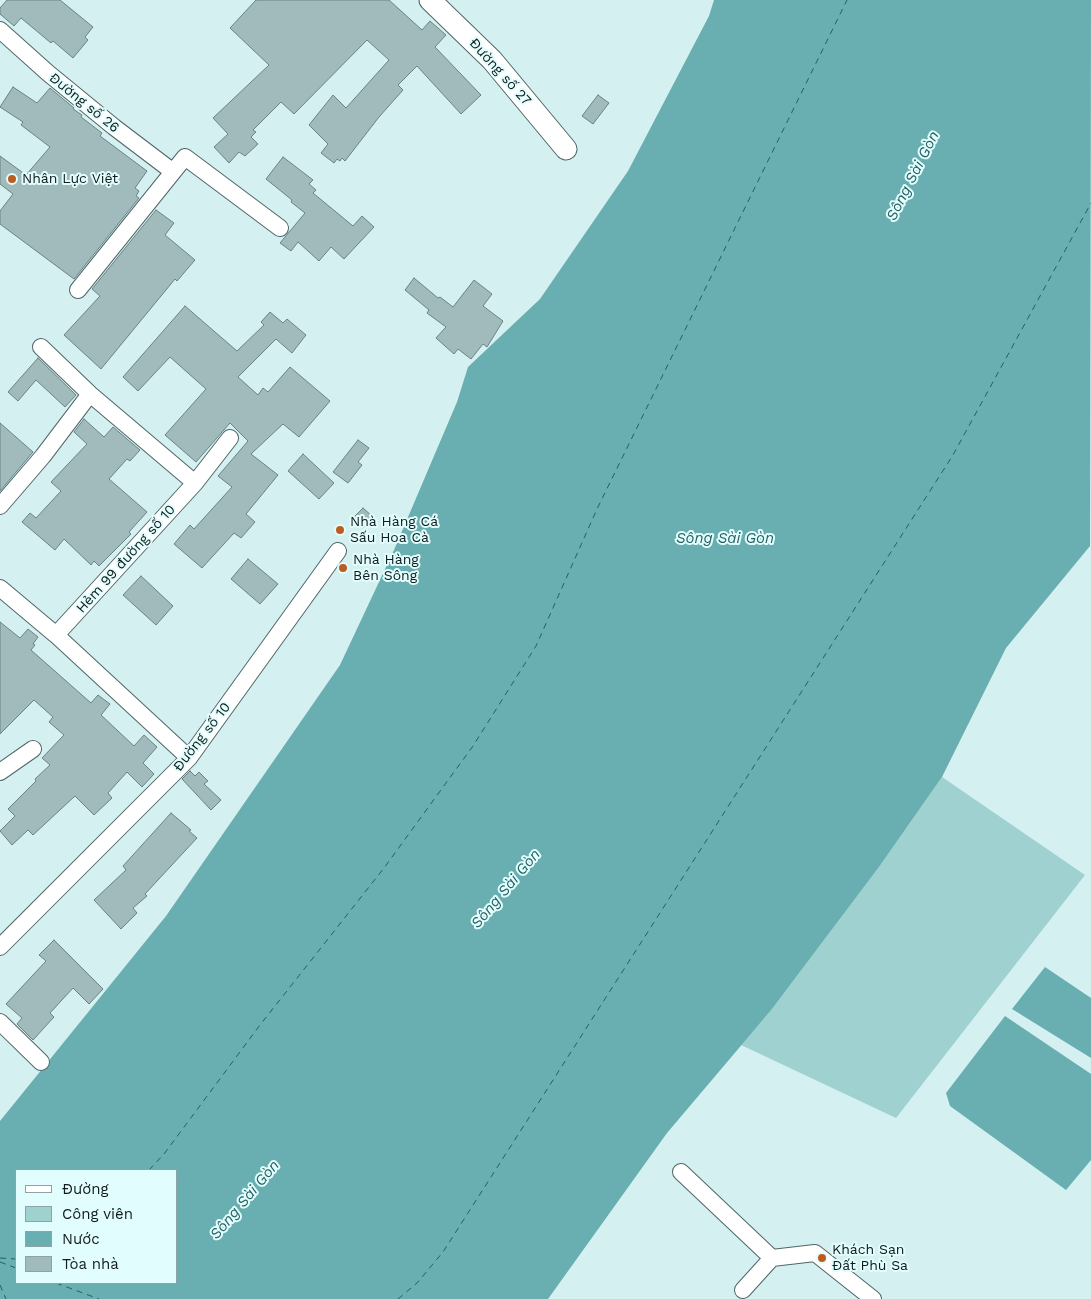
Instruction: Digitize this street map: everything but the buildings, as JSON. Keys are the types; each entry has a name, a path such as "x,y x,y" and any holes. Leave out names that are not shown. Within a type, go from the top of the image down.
{"street":[{"name":"Đường số 27","path":"430,0 492,60 566,149"},
{"name":"Đường số 26","path":"0,30 106,122 172,171"},
{"path":"78,290 185,157 280,228"},
{"path":"41,347 90,394 195,482"},
{"path":"0,506 90,394"},
{"name":"Hẻm 99 đường số 10","path":"56,635 195,482 230,438"},
{"name":"Đường số 10","path":"0,947 189,758 338,551"},
{"path":"0,588 56,635 189,758"},
{"path":"0,772 33,749"},
{"path":"0,1022 41,1062"},
{"path":"681,1172 772,1258"},
{"path":"743,1290 772,1258 815,1253 874,1299"}],"green space":[{"path":"942,777 1085,875 896,1118 741,1045 772,1009 879,867"}],"water":[{"name":"Sông Sài Gòn","path":"714,0 1091,0 1090,546 1006,648 942,777 879,867 772,1009 667,1133 548,1299 0,1299 0,1121 166,916 340,665 394,550 457,402 468,367 540,299 628,171 709,16"},
{"path":"1045,967 1091,998 1091,1058 1012,1009"},
{"path":"1005,1016 1091,1074 1091,1160 1066,1190 950,1106 946,1093"}],"ferry route":[{"path":"150,1169 164,1154 260,1025 384,868 473,746 536,646 597,509 847,0"},
{"path":"398,1299 417,1283 443,1252 953,455 1091,203"},
{"path":"0,1258 15,1259"},
{"path":"0,1262 15,1268"},
{"path":"59,1284 99,1299"},
{"path":"0,1285 6,1299"}],"place":[{"name":"Nhân Lực Việt","path":"12,179"},
{"name":"Nhà Hàng Cá Sấu Hoa Cà","path":"340,530"},
{"name":"Nhà Hàng Bên Sông","path":"343,568"},
{"name":"Khách Sạn Đất Phù Sa","path":"822,1258"}]}
